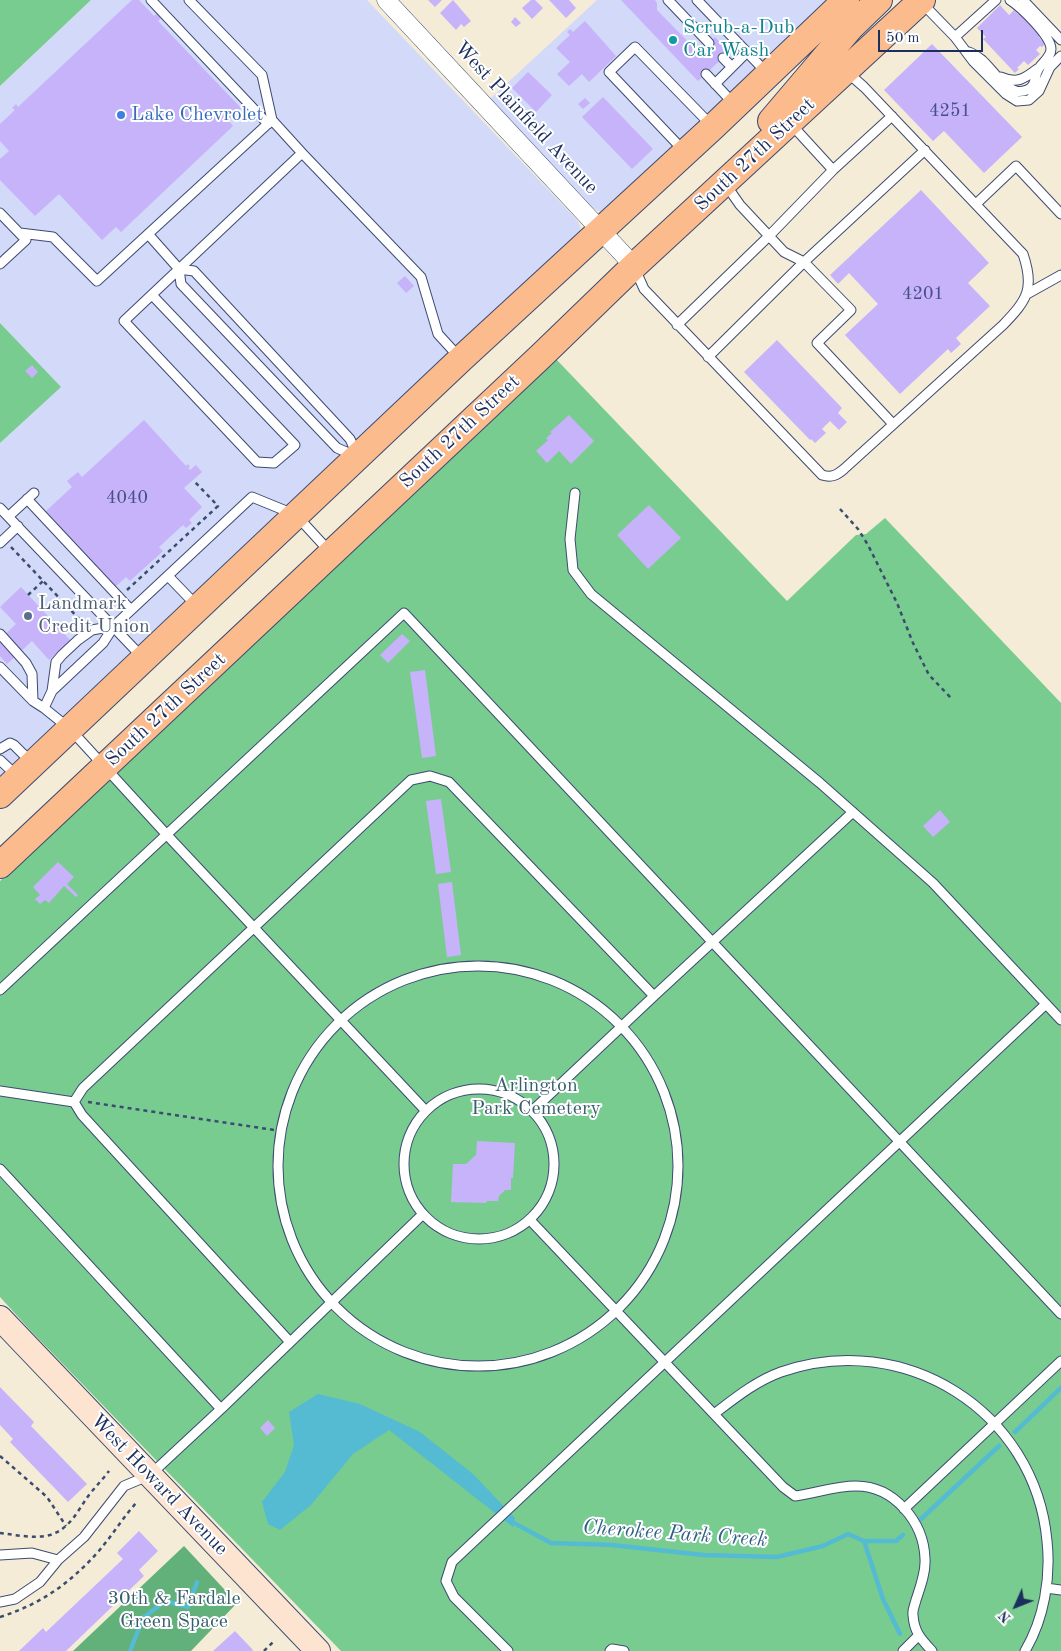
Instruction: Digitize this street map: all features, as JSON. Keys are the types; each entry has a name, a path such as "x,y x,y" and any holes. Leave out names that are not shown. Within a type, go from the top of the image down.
{"main road":[{"path":"17,779 461,359 713,127 846,0"},
{"path":"717,189 844,34 879,0"},
{"name":"South 27th Street","path":"0,866 332,554 634,266 921,1"}],"street":[{"name":"West Plainfield Avenue","path":"386,0 634,266"},
{"name":"West Howard Avenue","path":"0,1318 318,1651"}],"lane":[{"path":"151,0 421,277 438,334 461,359"},
{"path":"189,0 262,75 270,122"},
{"path":"668,0 709,43"},
{"path":"697,0 768,74"},
{"path":"955,37 996,0"},
{"path":"963,48 982,59 996,75 1007,80 1018,81 1037,69 1048,58 1051,49 1043,32 1010,0"},
{"path":"1023,0 1061,40"},
{"path":"921,1 955,37 973,61 1006,94 1017,102 1029,100 1039,90 1050,67 1061,56"},
{"path":"685,152 609,72 636,47 713,127"},
{"path":"714,84 747,52"},
{"path":"723,58 732,67"},
{"path":"634,266 644,289 822,475 830,477 837,475 1003,325 1018,309 1027,294 1030,277 1023,254 925,150 846,71"},
{"path":"706,74 736,105"},
{"path":"678,325 833,170 892,116"},
{"path":"20,233 53,237 97,282 270,122"},
{"path":"790,123 833,170"},
{"path":"708,357 804,262 925,150"},
{"path":"152,295 295,445 274,463 257,462 124,321 302,154"},
{"path":"976,204 1016,166 1061,214"},
{"path":"717,189 740,205 784,252 804,262 851,310 816,343 894,424"},
{"path":"0,213 26,240 0,264"},
{"path":"148,234 179,269 180,284 337,448 358,457"},
{"path":"179,269 194,271 350,438 358,457"},
{"path":"1027,294 1061,275"},
{"path":"575,493 570,538 573,570 590,594 813,777 933,883 1061,1020"},
{"path":"9,516 30,496 131,610"},
{"path":"52,691 103,643 114,626 252,497 296,515 332,554"},
{"path":"0,508 114,626 144,660"},
{"path":"0,542 18,526"},
{"path":"168,576 198,608"},
{"path":"0,990 404,613 1061,1314"},
{"path":"44,708 52,691 56,662 78,640 92,630 114,626"},
{"path":"0,634 26,663 32,674 33,701"},
{"path":"0,667 33,701 70,729 426,1110"},
{"path":"0,749 10,743 14,744 17,779"},
{"path":"0,760 17,779"},
{"path":"74,1102 83,1088 411,780 430,776 449,782 654,996"},
{"path":"532,1111 853,812"},
{"path":"484,966 523,971 561,984 595,1004 622,1027 648,1061 665,1096 675,1134 678,1172 673,1211 661,1248 642,1282 616,1311 585,1336 550,1353 512,1364 472,1366 433,1361 396,1348 361,1329 331,1302 307,1271 290,1236 280,1198 277,1159 282,1120 295,1083 315,1049 341,1019 372,995 407,978 445,968 484,966"},
{"path":"508,1651 454,1597 446,1581 452,1562 1046,1004"},
{"path":"467,1090 491,1090 513,1097 532,1111 544,1128 552,1146 554,1166 551,1186 542,1204 530,1220 514,1231 495,1238 475,1240 456,1236 438,1228 422,1215 410,1195 404,1174 404,1150 412,1129 426,1110 445,1097 467,1090"},
{"path":"0,1091 74,1102 88,1122 290,1342"},
{"path":"0,1169 221,1409"},
{"path":"0,1602 16,1600 40,1582 58,1560 84,1537 124,1486 150,1475 422,1215"},
{"path":"530,1220 783,1487 795,1496 816,1493 836,1487 858,1486 878,1491 898,1501 909,1514 921,1535 925,1560 920,1588 912,1613 918,1636 932,1651"},
{"path":"714,1414 746,1389 780,1372 819,1362 855,1360 896,1365 936,1379 968,1399 995,1423 1020,1456 1035,1487 1046,1524 1049,1556 1046,1588 1040,1616 1025,1651"},
{"path":"904,1508 1061,1361"},
{"path":"0,1555 32,1553 58,1560"},
{"path":"1046,1588 1061,1590"},
{"path":"903,1651 918,1636"},
{"path":"610,1651 624,1651"}],"path":[{"path":"115,592 120,588 124,592 218,506 193,480"},
{"path":"840,509 858,529 868,545 897,603 913,643 929,675 952,699"},
{"path":"11,547 85,625"},
{"path":"28,595 43,581"},
{"path":"74,1102 89,1102 281,1131"},
{"path":"0,1456 46,1497 66,1526"},
{"path":"0,1533 43,1536 52,1534 66,1526 74,1518 90,1494 109,1471"},
{"path":"0,1617 40,1601 58,1590 99,1551 138,1501"},
{"path":"264,1651 274,1641"}],"shaded area":[{"path":"91,0 367,0 577,220 580,226 580,234 0,782 0,443 60,387 0,323 0,86"},
{"path":"597,0 833,0 605,211 598,211 592,207 490,99"}],"green space":[{"path":"0,0 91,0 0,86"},
{"path":"0,323 61,387 0,443"},
{"name":"Arlington Park Cemetery","path":"556,359 787,601 856,535 866,534 885,518 1061,703 1061,1651 341,1651 0,1297 0,881"},
{"name":"30th & Fardale Green Space","path":"184,1546 237,1603 191,1651 73,1651"}],"water":[{"path":"318,1394 360,1404 420,1432 473,1474 515,1518 513,1527 389,1430 353,1454 311,1505 280,1530 268,1524 262,1502 285,1472 294,1445 289,1412"}],"building":[{"name":"Lake Chevrolet","path":"132,0 139,0 154,16 156,14 161,18 158,21 241,108 228,120 233,126 121,232 116,227 102,240 59,194 35,216 0,180 0,159 9,151 0,141 0,124 15,110 12,108 16,104 18,107"},
{"path":"428,0 442,0 435,7"},
{"path":"453,0 471,21 464,27 461,24 456,30 440,13"},
{"path":"531,0 535,0 543,8 532,19 522,8"},
{"path":"549,0 569,0 576,8 566,18"},
{"name":"Scrub-a-Dub Car Wash","path":"621,0 655,0 657,10 699,53 715,37 729,52 698,81"},
{"path":"1000,5 1009,15 1014,10 1018,14 1020,12 1041,34 1039,37 1045,44 1036,50 1040,54 1028,65 1024,61 1015,73 983,39 986,37 977,28"},
{"path":"515,17 521,23 516,27 511,22"},
{"path":"585,21 616,56 589,82 582,74 569,86 557,74 570,62 556,48 570,35 567,32 570,29 573,32"},
{"path":"932,44 1022,137 984,173 944,131 933,141 884,90"},
{"path":"528,72 552,95 536,112 512,88"},
{"path":"603,97 653,149 632,169 582,117"},
{"path":"585,98 590,103 583,109 578,104"},
{"path":"921,190 989,263 968,283 990,306 956,338 961,344 951,353 948,349 900,394 845,335 878,304 849,273 838,284 830,275"},
{"path":"405,276 414,286 406,293 397,283"},
{"path":"777,340 842,408 838,413 847,422 839,430 830,421 822,429 826,433 815,443 744,372"},
{"path":"32,365 38,372 32,378 25,371"},
{"path":"569,415 594,441 571,464 559,451 547,463 536,451 548,440 546,438 552,433 550,432"},
{"path":"144,420 186,466 188,464 190,470 196,465 202,472 184,488 202,507 189,520 192,523 186,528 183,525 159,547 163,551 130,581 126,577 114,588 45,512 72,487 67,481 78,472 82,477"},
{"path":"649,505 681,538 648,569 617,535"},
{"name":"Landmark Credit Union","path":"21,587 70,640 49,660 32,641 7,664 0,656 0,639 16,624 0,607"},
{"path":"402,634 410,641 388,663 380,655"},
{"path":"425,670 436,756 422,758 410,672"},
{"path":"441,799 451,872 436,874 426,801"},
{"path":"940,810 950,822 933,837 923,826"},
{"path":"58,862 74,877 67,884 78,895 76,897 64,886 49,903 45,900 40,904 35,899 40,895 33,887"},
{"path":"452,882 461,955 447,957 438,884"},
{"path":"477,1141 515,1143 511,1190 505,1190 499,1196 498,1201 487,1201 486,1203 451,1202 453,1164 466,1164 476,1155"},
{"path":"0,1387 34,1422 31,1426 87,1484 68,1502 10,1442 13,1439 0,1425"},
{"path":"268,1420 275,1428 267,1436 260,1428"},
{"path":"139,1531 158,1551 139,1570 144,1576 66,1651 19,1651 43,1628 46,1632 123,1559 117,1553"},
{"path":"235,1631 252,1651 213,1651"}],"waterway":[{"name":"Cherokee Park Creek","path":"1015,1432 1061,1388"},
{"name":"Cherokee Park Creek","path":"921,1519 999,1446"},
{"name":"Cherokee Park Creek","path":"514,1523 551,1543 612,1545 703,1555 777,1557 823,1546 848,1534 864,1541 883,1599 900,1634"},
{"name":"Cherokee Park Creek","path":"864,1541 896,1541 903,1535"},
{"name":"Cherokee Park Creek","path":"130,1651 143,1618 165,1601 188,1607 197,1582"}],"place":[{"name":"Scrub-a-Dub Car Wash","path":"673,40"},
{"name":"Lake Chevrolet","path":"121,115"},
{"name":"Landmark Credit Union","path":"28,616"}]}
